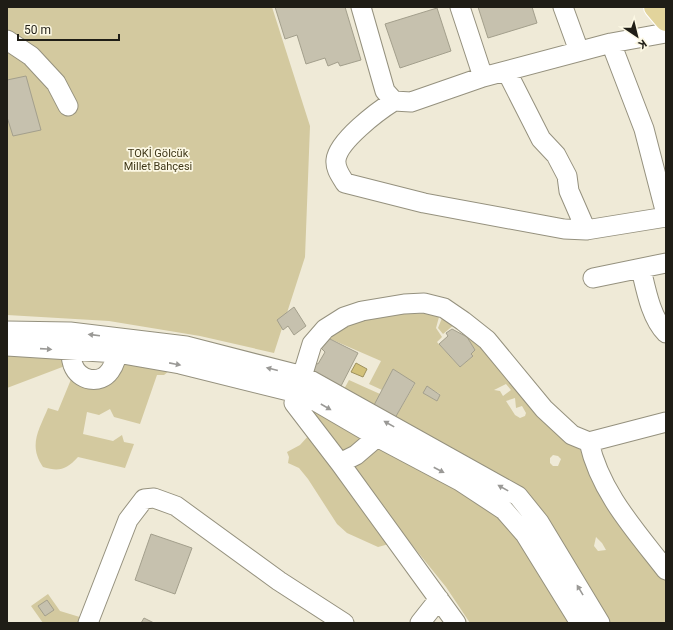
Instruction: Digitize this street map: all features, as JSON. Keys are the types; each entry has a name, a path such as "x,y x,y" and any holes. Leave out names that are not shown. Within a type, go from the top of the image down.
{"main road":[{"path":"655,7 666,20"}],"street":[{"path":"361,7 385,92 394,101"},
{"path":"460,7 483,77"},
{"path":"563,7 579,51"},
{"path":"666,33 610,43 579,51 507,72 483,77 411,102 394,101 369,119 340,149 336,160 338,171 345,183 424,203 530,223 586,230 666,217"},
{"path":"7,40 31,56 56,83 68,106"},
{"path":"610,43 644,129 666,214"},
{"path":"507,72 541,139 556,155 567,176 569,191 586,230"},
{"path":"593,278 666,264"},
{"path":"641,269 654,313 660,327 666,334"},
{"path":"456,623 340,463 294,403 300,385 307,339 325,330 344,317 362,311 404,304 424,304 444,308 487,340 544,409 572,435 589,442 666,422"},
{"path":"7,332 118,346 186,346 300,385 518,496 539,522 600,623"},
{"path":"70,341 74,366 80,376 89,380 100,378 110,372 118,346"},
{"path":"7,346 70,341"},
{"path":"300,385 305,395 377,437 460,481 504,510 525,534 580,623"},
{"path":"340,463 356,454 377,437"},
{"path":"589,442 592,456 609,495 666,570"},
{"path":"88,623 128,520 144,499 154,498 176,506 279,580 344,623"},
{"path":"420,623 439,599"}],"green space":[{"name":"TOKİ Gölcük Millet Bahçesi","path":"7,7 272,7 310,126 305,257 274,353 200,336 109,321 7,315"},
{"path":"429,313 439,317 436,328 442,337 437,342 460,367 473,356 471,354 475,350 467,337 471,335 565,439 589,456 634,537 666,581 666,623 607,623 539,513 342,393 349,380 380,394 373,407 395,418 415,384 393,369 382,390 369,384 381,361 328,338 332,329 378,315","holes":["506,384 511,390 503,396 500,391 494,390","427,387 440,394 437,401 423,393","515,398 516,408 522,406 526,413 525,416 520,418 515,415 506,401","553,455 558,456 561,459 558,466 553,466 550,463 550,458","596,537 606,550 598,551 594,546"]},
{"path":"442,318 455,324 443,334 438,328"},
{"path":"7,351 62,354 65,366 7,388"},
{"path":"122,360 169,371 164,375 157,375 140,424 114,417 110,409 99,415 87,412 83,434 113,441 122,435 124,442 134,444 125,468 78,457 70,465 62,469 43,467 36,452 36,438 48,408 58,411 72,377 83,385"},
{"path":"305,398 503,514 576,623 470,623 446,587 299,405"},
{"path":"310,434 389,544 378,547 347,533 337,524 308,479 299,468 288,463 289,457 287,452 300,445"},
{"path":"48,594 60,611 83,618 81,623 43,623 31,606"}],"shaded area":[{"path":"356,363 367,369 363,377 351,372"}],"building":[{"path":"275,7 345,7 361,60 340,66 338,62 328,66 325,58 306,64 297,35 285,39"},
{"path":"478,7 532,7 537,23 488,38"},
{"path":"437,8 451,51 400,68 385,24"},
{"path":"26,76 41,130 13,136 7,117 7,80"},
{"path":"294,307 306,326 294,335 288,326 283,330 277,320"},
{"path":"452,329 467,337 475,350 471,354 473,356 460,367 439,344 448,336 446,333"},
{"path":"328,338 358,353 340,388 310,373 313,362 318,364 325,352 321,348"},
{"path":"393,369 415,383 395,418 373,407"},
{"path":"427,386 440,395 437,401 423,393"},
{"path":"151,534 192,548 175,594 135,580"},
{"path":"47,600 54,610 45,616 38,606"},
{"path":"144,618 154,623 141,623"}]}
